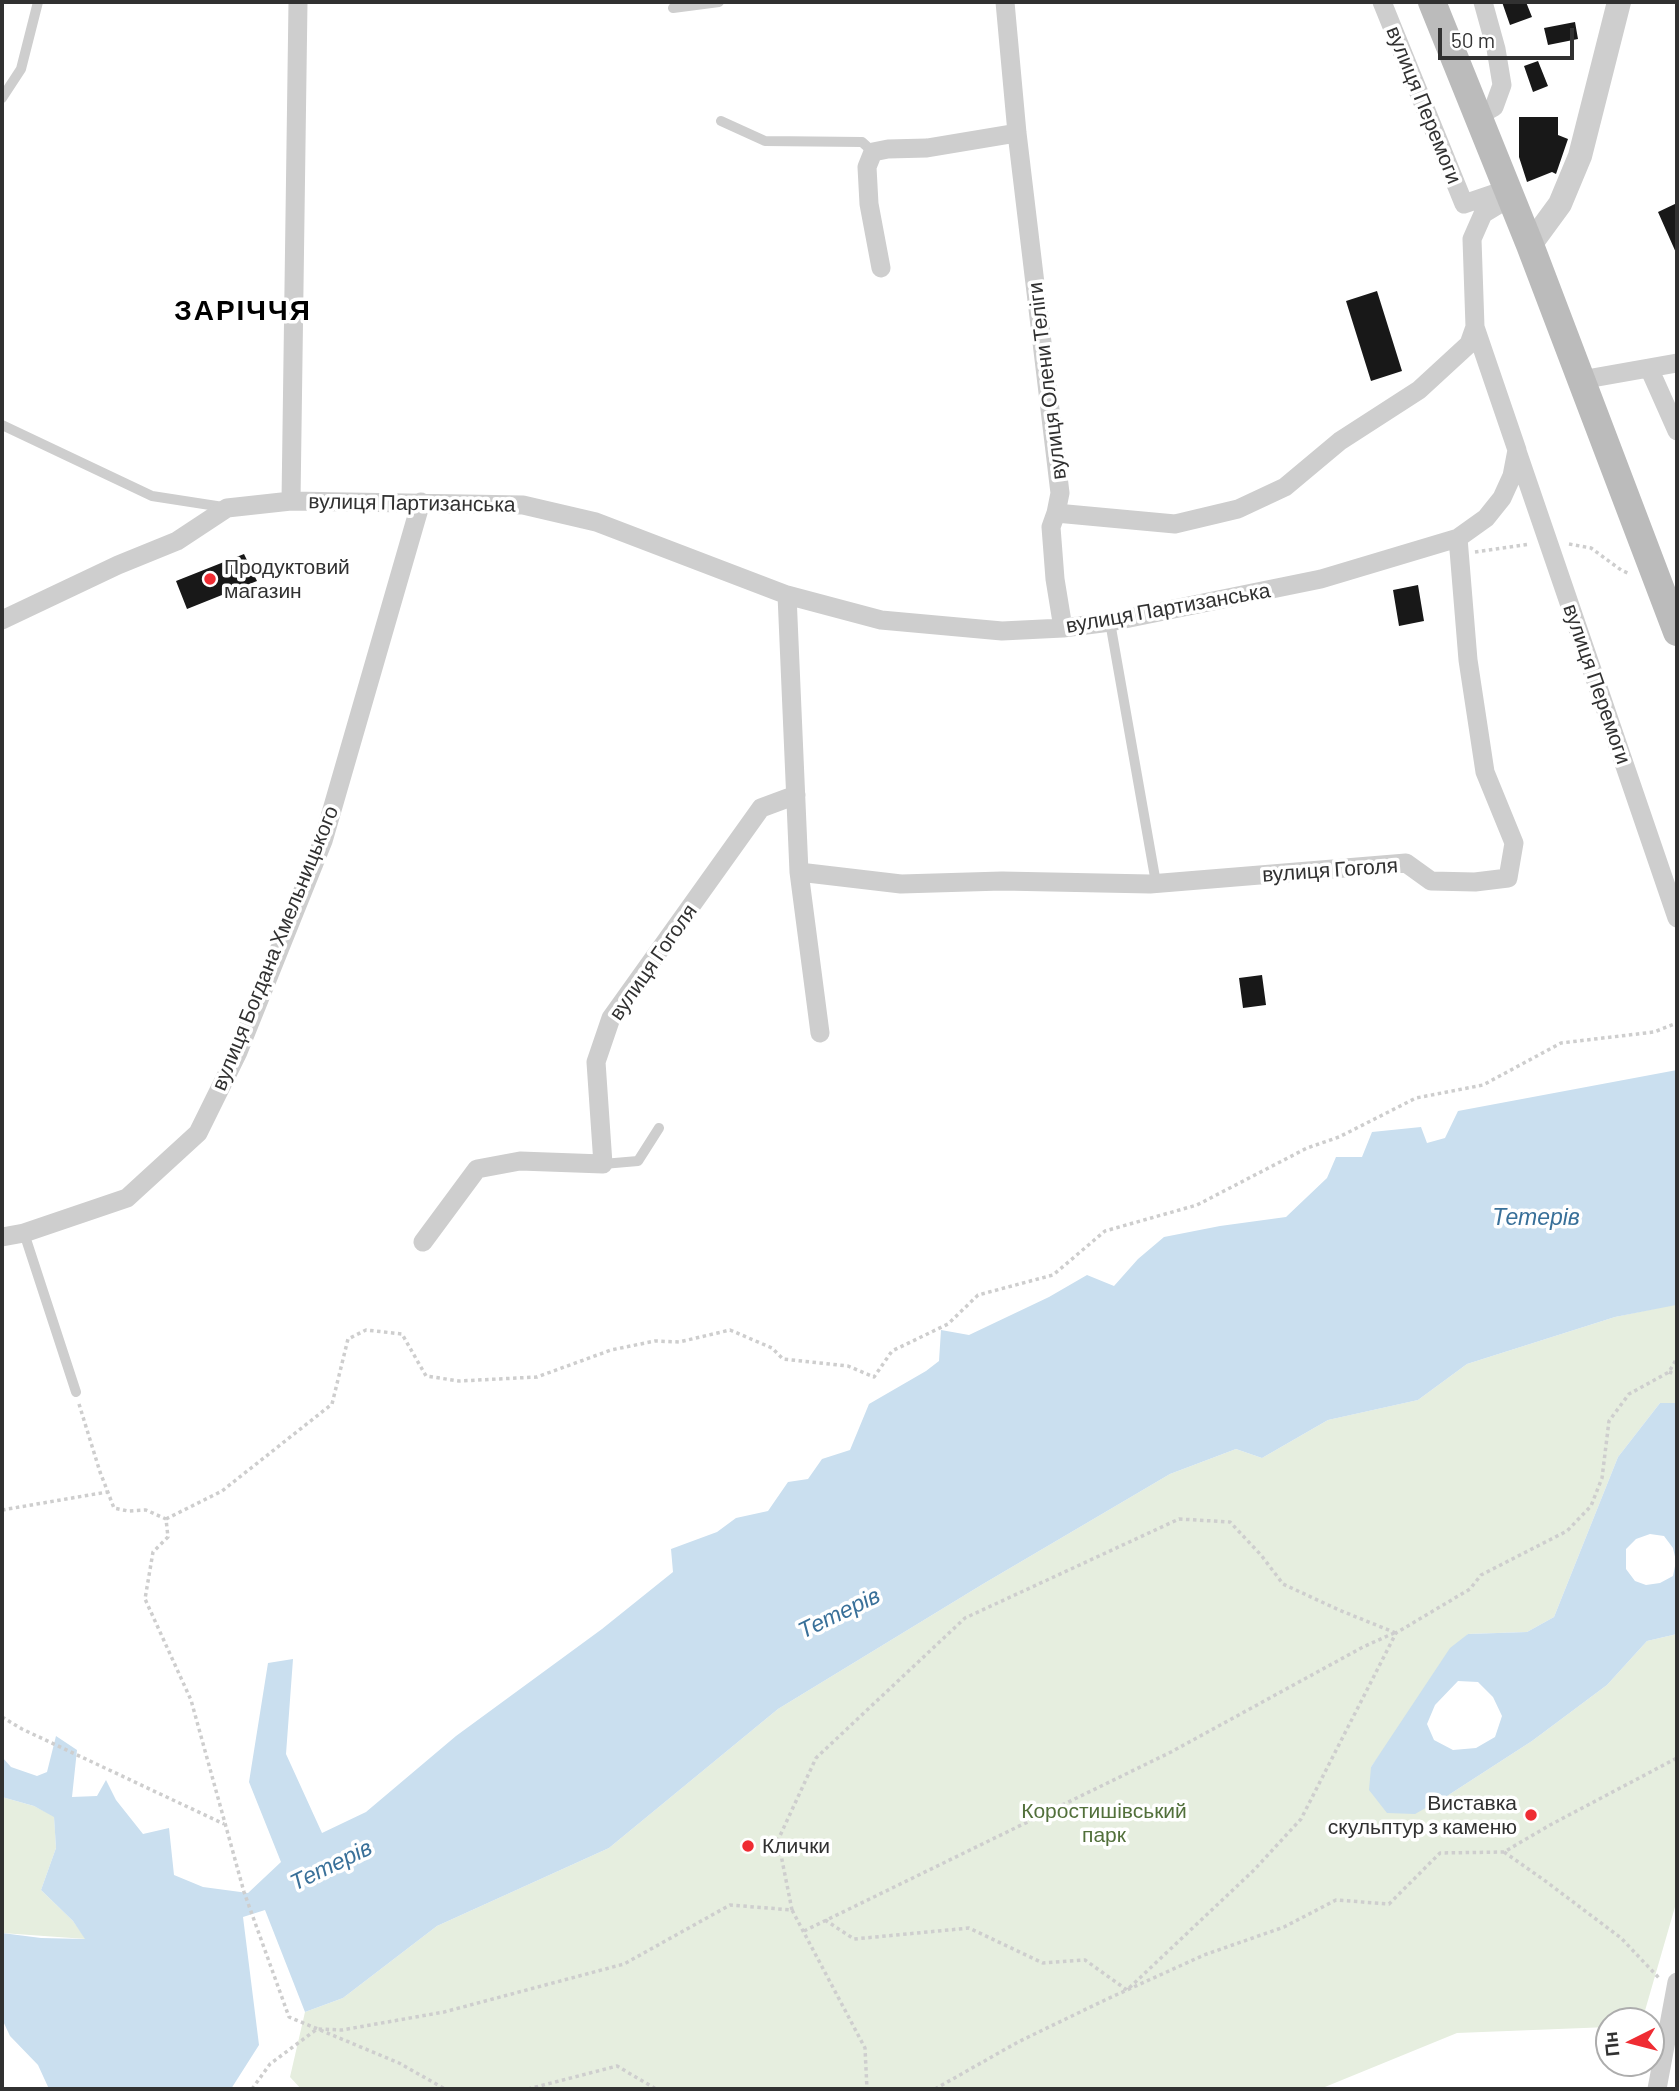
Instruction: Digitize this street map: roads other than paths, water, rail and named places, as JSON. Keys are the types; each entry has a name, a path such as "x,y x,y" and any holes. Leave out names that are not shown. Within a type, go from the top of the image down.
{"main road":[{"path":"1432,2 1530,245 1677,632"}],"street":[{"path":"291,501 298,2"},
{"name":"вулиця Олени Теліги","path":"1005,2 1017,133 1060,493 1051,527 1055,579 1063,628"},
{"name":"вулиця Перемоги","path":"1382,2 1464,204 1509,193"},
{"path":"1478,116 1494,107 1502,85 1496,49 1483,2"},
{"path":"1530,245 1560,204 1580,156 1619,2"},
{"path":"881,268 869,204 867,167 873,152 927,148 1017,133"},
{"path":"1509,193 1483,214 1472,239 1475,327 1517,450"},
{"path":"1056,513 1175,524 1237,509 1285,487 1340,441 1419,390 1469,344 1475,327"},
{"path":"1581,380 1677,363"},
{"path":"1649,368 1677,431"},
{"name":"вулиця Партизанська","path":"227,508 291,501 523,505 596,522 787,595 881,620 1002,631 1110,622 1321,579 1458,538 1486,518 1502,498 1512,475 1517,450"},
{"name":"вулиця Перемоги","path":"1517,450 1677,918"},
{"name":"вулиця Богдана Хмельницького","path":"2,1237 24,1233 127,1198 198,1133 238,1052 323,841 421,502"},
{"path":"2,620 118,565 177,541 227,508"},
{"name":"вулиця Гоголя","path":"799,872 901,884 1002,881 1156,883 1406,863 1431,880 1475,882 1508,878 1514,843 1485,772 1468,660 1458,538"},
{"path":"787,595 799,872 820,1033"},
{"name":"вулиця Гоголя","path":"603,1164 596,1062 611,1018 761,807 796,795"},
{"path":"423,1242 477,1169 520,1161 603,1164"},
{"path":"1657,2089 1676,1989"}],"lane":[{"path":"2,98 21,69 38,2"},
{"path":"673,8 719,2"},
{"path":"721,121 765,141 862,142 873,152"},
{"path":"2,425 152,496 227,508"},
{"path":"1110,622 1156,883"},
{"path":"603,1164 638,1161 659,1128"},
{"path":"24,1233 76,1392"}],"water":[{"name":"Тетерів","path":"1677,1070 1676,1305 1615,1317 1467,1364 1418,1400 1328,1420 1262,1458 1236,1449 1170,1474 778,1709 609,1848 437,1926 343,1998 305,2012 265,1910 243,1917 259,2045 231,2089 49,2089 38,2065 10,2036 2,2019 2,1933 41,1938 85,1939 73,1921 41,1890 56,1848 54,1817 34,1806 2,1797 2,1757 11,1767 37,1776 47,1772 56,1736 77,1750 72,1797 97,1796 106,1780 116,1800 143,1834 169,1828 174,1875 203,1887 248,1893 281,1862 249,1782 268,1663 293,1659 286,1754 322,1833 366,1812 456,1736 602,1629 673,1572 671,1549 717,1532 736,1518 768,1511 788,1482 808,1479 822,1459 850,1450 869,1404 939,1361 941,1330 969,1335 1049,1297 1087,1275 1114,1286 1138,1259 1164,1237 1286,1217 1327,1178 1336,1157 1362,1157 1372,1132 1421,1127 1427,1143 1445,1138 1458,1111"},
{"path":"1660,1403 1677,1403 1677,1634 1647,1641 1607,1685 1532,1741 1447,1796 1415,1814 1387,1813 1369,1790 1371,1767 1450,1648 1468,1634 1527,1632 1554,1617 1618,1457","holes":["1650,1534 1664,1536 1673,1548 1676,1561 1673,1576 1660,1583 1646,1585 1635,1581 1626,1569 1626,1549 1636,1539","1458,1681 1478,1682 1493,1697 1502,1716 1495,1737 1476,1748 1453,1750 1434,1740 1427,1724 1435,1705"]}],"place":[{"name":"Продуктовий магазин","path":"210,579"},
{"name":"Виставка скульптур з каменю","path":"1531,1815"},
{"name":"Клички","path":"748,1846"}],"district":[{"name":"ЗАРІЧЧЯ","path":"243,311"}],"park label":[{"name":"Коростишівський парк","path":"1104,1823"}]}
